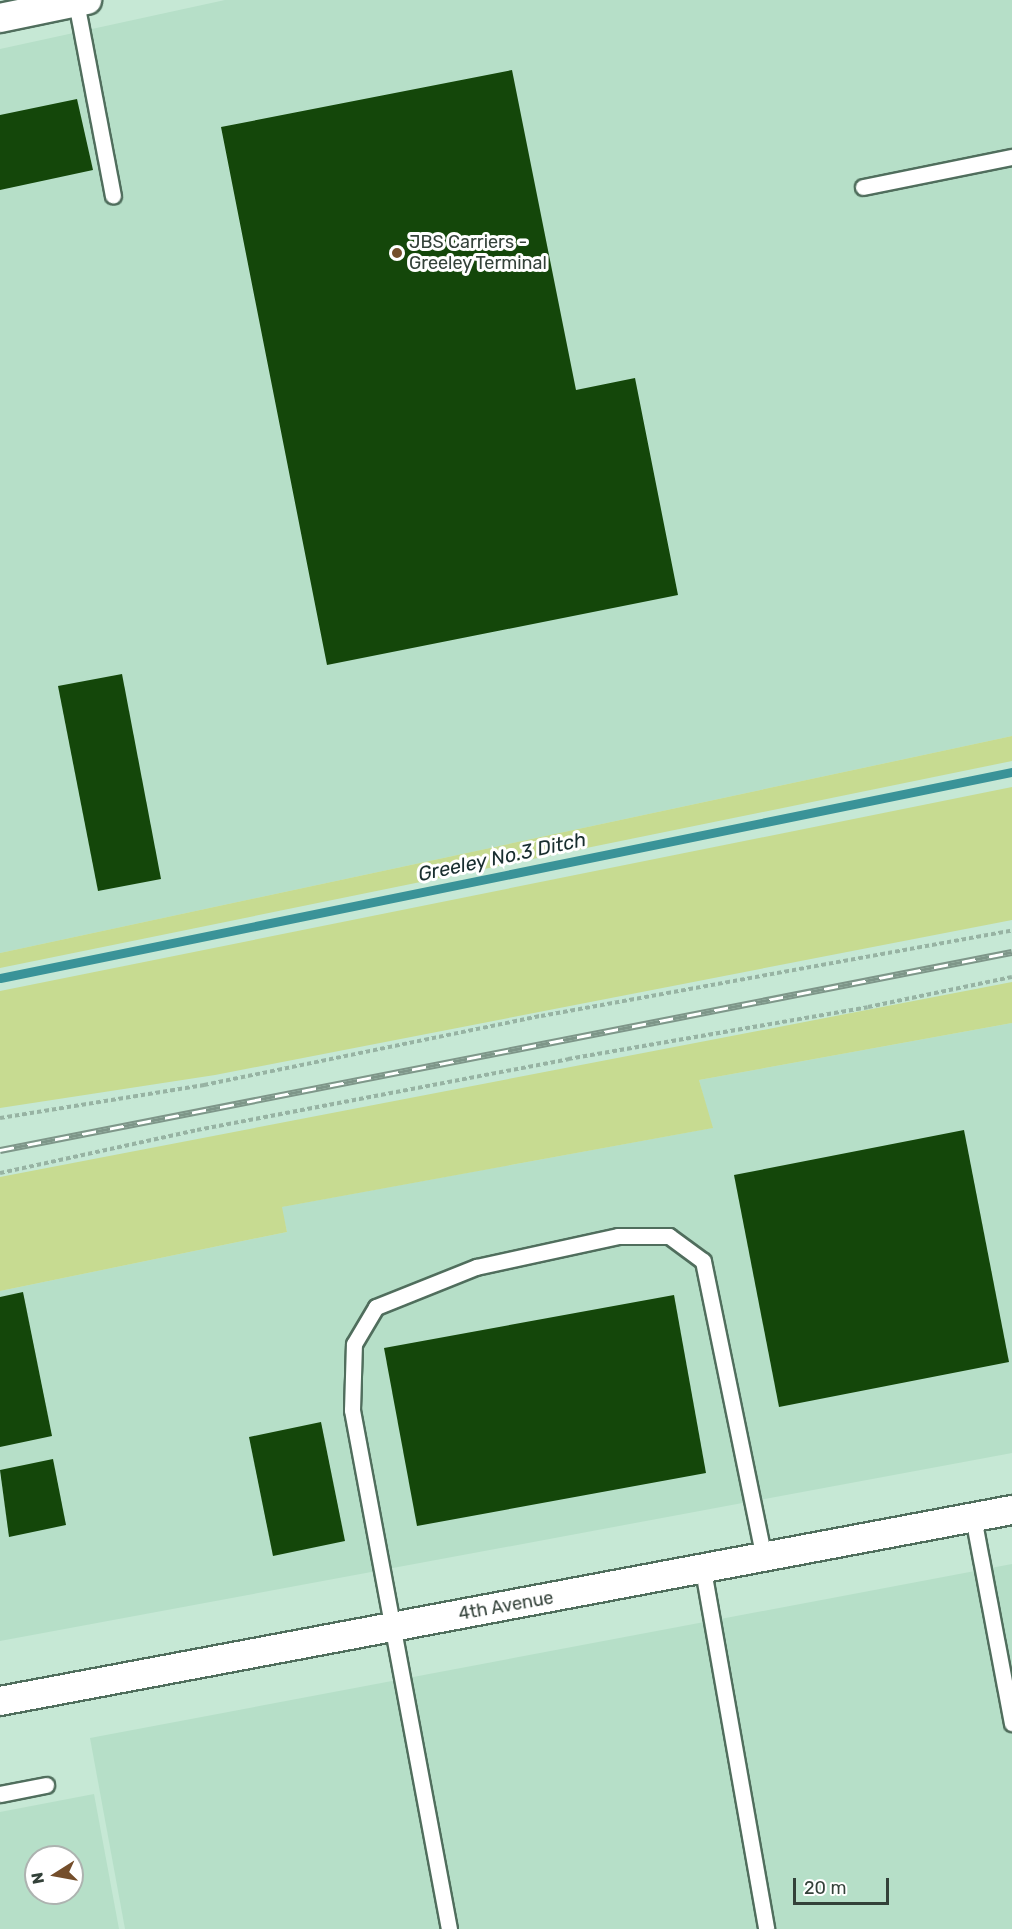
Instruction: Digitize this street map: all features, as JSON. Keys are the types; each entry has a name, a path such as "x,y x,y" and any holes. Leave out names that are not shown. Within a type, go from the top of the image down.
{"street":[{"path":"0,18 81,1"},
{"name":"4th Avenue","path":"0,1701 764,1559 1012,1510"}],"lane":[{"path":"81,1 112,196"},
{"path":"863,187 1012,157"},
{"path":"449,1929 390,1627 352,1410 354,1344 376,1307 476,1267 618,1236 669,1236 703,1261 764,1559"},
{"path":"973,1517 1012,1724"},
{"path":"704,1570 766,1929"},
{"path":"0,1794 46,1785"}],"path":[{"path":"0,1118 204,1085 541,1016 1012,930"},
{"path":"0,1173 220,1126 568,1059 868,1007 1012,977"}],"shaded area":[{"path":"225,0 1012,0 1012,736 0,953 0,49"},
{"path":"1012,1023 1012,1453 0,1641 0,1291 287,1232 281,1207 712,1128 699,1080"},
{"path":"1012,1564 1012,1929 125,1929 90,1738"},
{"path":"94,1794 119,1929 0,1929 0,1812"}],"green space":[{"path":"1012,736 1012,761 0,968 0,953"},
{"path":"1012,787 1012,920 215,1075 0,1108 0,991"},
{"path":"1012,982 1012,1023 699,1080 713,1128 282,1207 287,1232 0,1291 0,1177"}],"building":[{"name":"JBS Carriers - Greeley Terminal","path":"512,70 576,390 635,378 678,595 327,665 221,127"},
{"path":"77,99 93,170 0,190 0,115"},
{"path":"122,674 161,879 98,891 58,686"},
{"path":"964,1130 1009,1362 779,1407 734,1175"},
{"path":"23,1292 52,1436 0,1447 0,1297"},
{"path":"674,1295 706,1473 417,1526 384,1348"},
{"path":"321,1422 345,1541 273,1556 249,1437"},
{"path":"53,1459 66,1525 9,1537 0,1470"}],"waterway":[{"name":"Greeley No.3 Ditch","path":"0,978 1012,772"}],"railway":[{"path":"0,1150 1012,952"}],"place":[{"name":"JBS Carriers - Greeley Terminal","path":"397,253"}]}
